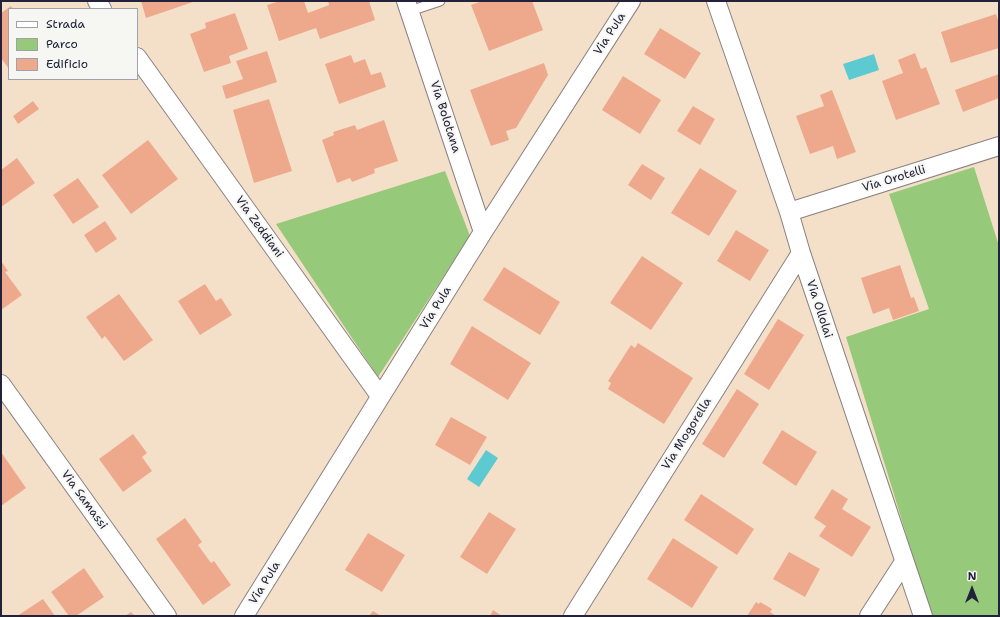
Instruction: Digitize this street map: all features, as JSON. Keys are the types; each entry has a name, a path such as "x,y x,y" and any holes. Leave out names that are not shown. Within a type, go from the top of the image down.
{"street":[{"name":"Via Pula","path":"244,616 483,232 631,1"},
{"name":"Via Ollolai","path":"716,1 788,212 800,253 922,616"},
{"name":"Via Bolotana","path":"408,6 483,232"},
{"name":"Via Zeddiani","path":"138,58 380,396"},
{"name":"Via Orotelli","path":"788,212 999,146"},
{"name":"Via Mogorella","path":"573,616 800,253"},
{"name":"Via Samassi","path":"1,384 167,616"},
{"path":"869,616 904,562"}],"lane":[{"path":"408,6 440,1"}],"green space":[{"path":"974,167 999,246 999,616 931,616 846,337 929,309 889,194"},
{"path":"445,171 470,236 378,377 276,224"}],"water":[{"path":"874,54 879,70 849,80 843,64"},
{"path":"486,450 498,458 479,487 467,479"}],"building":[{"path":"141,1 196,1 146,18"},
{"path":"280,1 304,1 308,13 329,5 328,1 369,1 375,20 320,39 316,28 279,41 267,5"},
{"path":"482,1 532,1 543,30 489,51 471,5"},
{"path":"8,8 8,68 1,58 1,13"},
{"path":"235,13 248,49 229,56 231,63 204,72 190,34 206,28 205,23"},
{"path":"996,14 999,23 999,48 951,63 941,32"},
{"path":"660,28 701,53 685,79 644,54"},
{"path":"267,51 277,82 226,99 222,86 243,79 236,61"},
{"path":"915,53 921,69 926,67 940,104 896,120 882,81 903,73 898,60"},
{"path":"351,55 354,63 365,59 371,75 381,72 386,87 339,104 325,64"},
{"path":"544,63 548,75 516,128 506,131 509,140 491,146 470,90"},
{"path":"999,74 999,98 963,112 955,90"},
{"path":"623,76 661,100 640,134 602,110"},
{"path":"832,90 856,152 837,159 833,146 810,154 796,116 824,106 820,95"},
{"path":"269,99 292,171 254,183 233,110"},
{"path":"33,101 39,109 18,124 13,116"},
{"path":"693,106 715,119 700,145 677,131"},
{"path":"384,120 398,161 374,169 375,173 352,182 350,178 337,183 322,140 334,135 333,132 355,125 357,130"},
{"path":"148,140 178,179 131,214 102,175"},
{"path":"17,158 35,183 1,207 1,170"},
{"path":"642,164 665,178 651,200 628,185"},
{"path":"700,168 737,191 709,236 671,213"},
{"path":"78,178 99,207 73,224 53,195"},
{"path":"105,221 117,239 96,253 84,235"},
{"path":"736,230 769,250 750,281 717,261"},
{"path":"642,256 683,283 651,330 610,303"},
{"path":"1,261 8,271 5,272 22,295 1,310"},
{"path":"900,265 911,298 914,297 919,311 893,320 889,308 873,314 861,278"},
{"path":"504,267 560,302 540,335 483,300"},
{"path":"205,284 216,301 221,298 232,315 200,335 178,301"},
{"path":"119,294 153,340 124,361 105,336 102,339 86,317"},
{"path":"778,319 804,335 769,390 744,374"},
{"path":"472,326 531,363 508,400 450,364"},
{"path":"638,343 693,378 664,424 608,389 611,383 608,381 631,345 635,348"},
{"path":"737,389 759,404 724,458 702,444"},
{"path":"451,417 487,437 470,465 435,445"},
{"path":"782,430 817,452 796,486 762,463"},
{"path":"133,434 147,453 142,457 152,471 123,492 99,459"},
{"path":"1,452 26,488 1,506"},
{"path":"832,489 848,499 842,509 871,527 852,557 819,536 826,526 814,518"},
{"path":"701,494 754,529 737,555 684,520"},
{"path":"489,512 516,529 487,574 460,557"},
{"path":"185,518 202,542 198,545 211,563 214,561 231,585 203,605 156,539"},
{"path":"368,533 405,555 382,592 345,570"},
{"path":"673,538 718,567 692,608 647,579"},
{"path":"789,552 820,569 805,597 773,579"},
{"path":"84,568 104,597 76,616 69,616 51,592"},
{"path":"43,599 55,616 17,616"},
{"path":"756,602 759,604 760,602 772,609 770,612 776,616 747,616"},
{"path":"493,610 502,616 490,616"},
{"path":"373,611 381,616 369,616"},
{"path":"131,612 135,616 125,616"}]}
